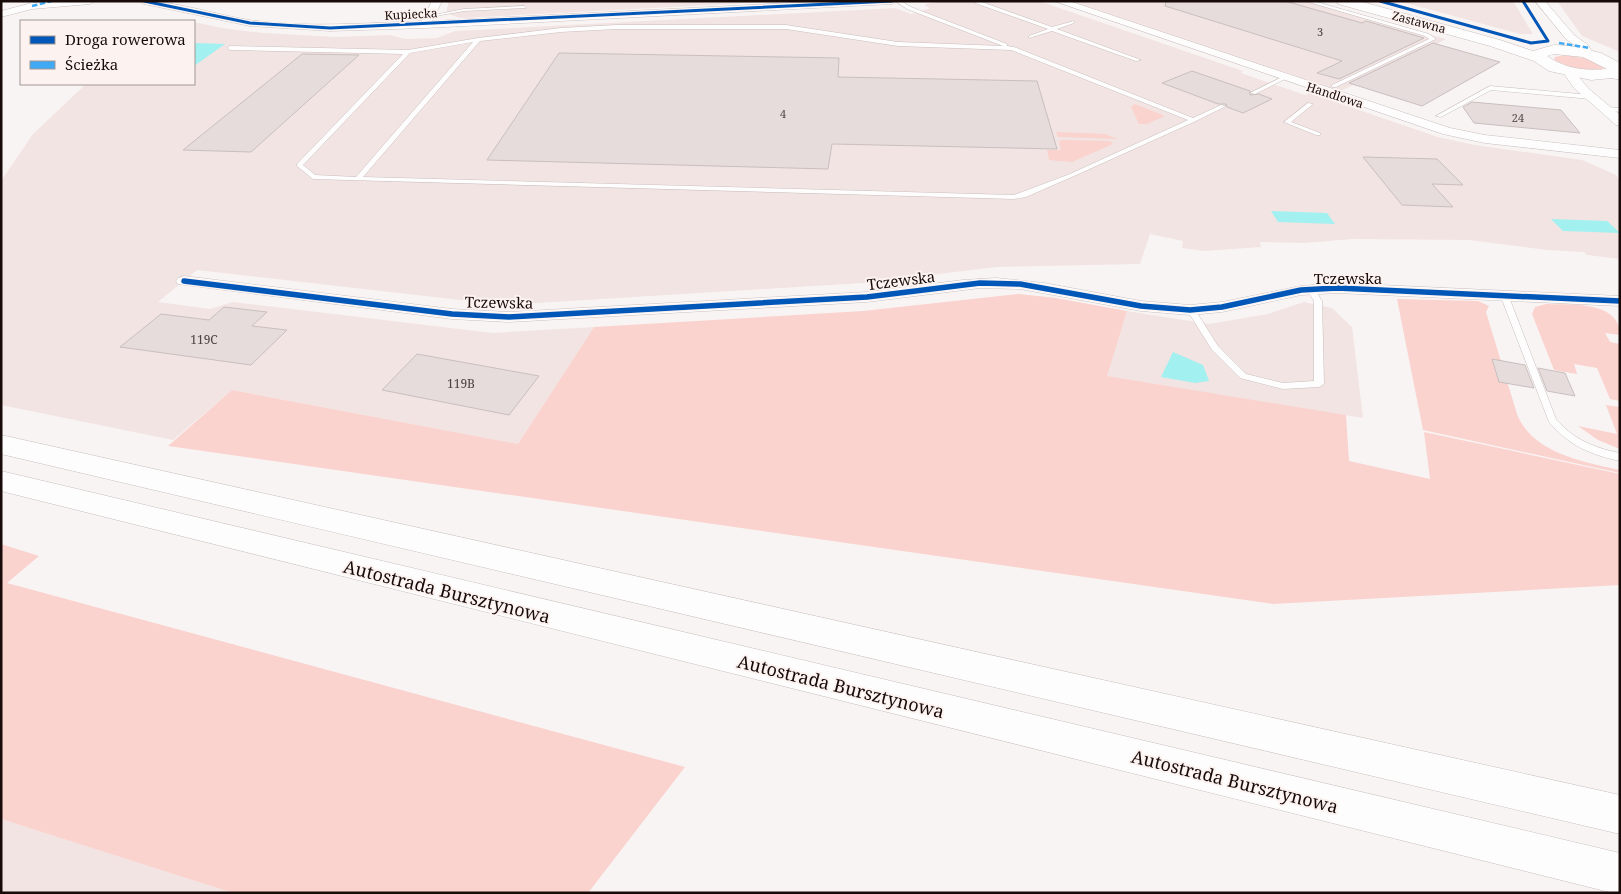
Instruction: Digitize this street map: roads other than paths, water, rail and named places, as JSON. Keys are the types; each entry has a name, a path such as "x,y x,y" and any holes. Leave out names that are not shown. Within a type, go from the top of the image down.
{"main road":[{"name":"Zastawna","path":"1344,1 1541,55"},
{"path":"1568,44 1606,61 1617,71 1591,75 1569,72 1554,68 1541,55 1568,44"},
{"path":"1,444 1620,815"},
{"name":"Autostrada Bursztynowa","path":"1,481 1620,874"}],"street":[{"path":"1,14 32,6 90,1"},
{"name":"Kupiecka","path":"144,1 250,22 330,28 428,20 892,1"},
{"path":"428,20 437,1"},
{"name":"Handlowa","path":"1059,1 1284,78 1456,133 1485,139 1620,154"},
{"path":"1540,1 1568,44"},
{"path":"1569,72 1572,80 1588,94 1614,109 1620,122"},
{"path":"1588,94 1591,75"},
{"name":"Tczewska","path":"184,281 452,314 509,317 878,296 962,284 996,283 1029,286 1149,308 1191,310 1231,305 1283,293 1311,290 1391,290 1617,303"}],"lane":[{"path":"897,1 909,8 1194,120"},
{"path":"1307,1 1427,35 1433,39 1334,86"},
{"path":"977,2 1138,60"},
{"path":"428,20 464,10 524,7"},
{"path":"1031,37 1072,22"},
{"path":"230,48 408,52 478,40 561,30 616,27 786,27 898,44 1012,48"},
{"path":"358,179 478,40"},
{"path":"408,52 299,165 313,177 1014,197 1023,196 1072,175 1223,106"},
{"path":"1253,93 1284,78"},
{"path":"1440,116 1490,88 1588,94"},
{"path":"1310,104 1287,122 1318,134"},
{"path":"1191,310 1215,348 1243,376 1283,386 1319,384 1318,300 1311,290"},
{"path":"1505,297 1552,420 1560,430 1587,448 1620,457"},
{"path":"1,453 141,476"},
{"path":"1,473 106,507"}],"water":[{"path":"195,43 225,44 195,65"},
{"path":"1271,211 1327,213 1335,224 1278,222"},
{"path":"1551,219 1607,221 1620,233 1563,231"},
{"path":"1173,352 1203,365 1209,381 1195,383 1161,377"}]}
